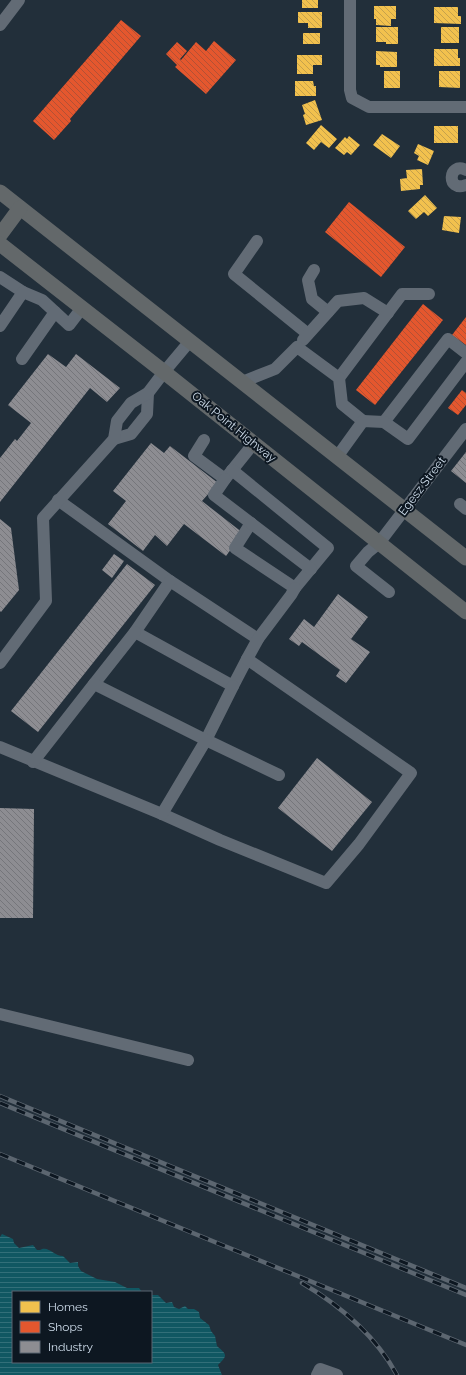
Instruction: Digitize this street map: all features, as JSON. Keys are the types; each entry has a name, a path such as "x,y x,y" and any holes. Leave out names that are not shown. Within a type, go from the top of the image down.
{"main road":[{"path":"0,192 466,558"},
{"path":"0,235 20,208"},
{"name":"Oak Point Highway","path":"0,244 254,443 466,612"}],"street":[{"path":"0,25 19,0"},
{"path":"350,0 350,90 352,98 369,107 466,107"},
{"path":"466,170 461,168 455,170 452,175 456,185 463,186 466,184"},
{"path":"257,241 234,274 308,334"},
{"path":"314,270 308,280 312,299 328,312"},
{"path":"0,277 23,292 42,300 69,325 82,308"},
{"path":"0,326 23,292"},
{"path":"429,294 402,294 339,378 342,404 363,422 384,422 408,438 466,362"},
{"path":"242,382 275,369 338,301 364,298 388,313"},
{"path":"22,359 55,312"},
{"path":"384,422 448,339 466,353"},
{"path":"114,439 117,421 120,417 131,403 148,393 190,341"},
{"path":"297,347 339,378"},
{"path":"0,663 46,601 43,518 114,439 131,434 147,414 148,393"},
{"path":"337,457 363,422"},
{"name":"Egesz Street","path":"389,592 356,566 368,552 379,543 466,429"},
{"path":"162,814 206,740 258,639 292,595 295,588 328,548 228,475 194,456 204,440"},
{"path":"254,443 214,495 311,569"},
{"path":"58,500 170,581 258,639"},
{"path":"251,523 236,548 295,588"},
{"path":"33,762 135,632 170,581"},
{"path":"135,632 233,686"},
{"path":"0,747 326,883 359,844 411,773 247,659"},
{"path":"94,684 279,775"},
{"path":"0,1014 188,1060"},
{"path":"317,1375 320,1369 337,1375"}],"water":[{"path":"2,1234 13,1239 14,1243 19,1248 33,1245 37,1250 46,1249 63,1256 70,1263 78,1262 78,1266 81,1271 97,1279 115,1282 127,1288 139,1288 141,1291 12,1291 12,1363 152,1363 152,1295 158,1295 166,1303 172,1302 174,1307 179,1309 185,1306 188,1309 194,1309 199,1312 200,1318 209,1325 215,1336 217,1346 225,1355 218,1365 222,1375 0,1375 0,1237"}],"building: Homes":[{"path":"302,0 318,0 318,8 302,8"},
{"path":"374,6 396,6 396,19 391,19 391,26 376,25 376,19 374,19"},
{"path":"434,7 458,7 458,16 461,16 461,24 434,23"},
{"path":"298,12 322,12 322,28 308,28 308,23 298,23"},
{"path":"376,27 398,27 398,44 376,42"},
{"path":"441,27 459,27 459,43 441,43"},
{"path":"303,33 320,33 320,44 303,44"},
{"path":"434,49 458,49 460,66 434,66"},
{"path":"376,51 397,52 397,67 380,67 380,65 376,65"},
{"path":"297,55 322,55 322,65 313,65 313,74 297,74"},
{"path":"384,71 400,71 400,88 384,88"},
{"path":"439,71 460,71 460,88 439,87"},
{"path":"295,81 313,81 314,86 316,86 316,96 295,96"},
{"path":"315,100 322,120 306,125 302,105"},
{"path":"321,125 337,139 329,148 321,142 314,150 306,143"},
{"path":"434,126 458,126 458,143 434,143"},
{"path":"382,134 400,146 391,158 373,145"},
{"path":"349,136 360,145 351,155 347,152 344,155 335,148 345,137 347,139"},
{"path":"418,144 434,151 428,165 417,160 419,156 414,153"},
{"path":"422,169 423,185 420,185 420,189 401,191 400,179 407,178 406,170"},
{"path":"425,195 437,208 428,216 424,212 416,219 408,211"},
{"path":"444,216 461,217 459,233 442,230"}],"building: Shops":[{"path":"121,20 141,36 70,119 71,121 54,140 33,121"},
{"path":"214,41 236,60 206,94 175,67 177,65 166,54 177,42 187,51 180,59 181,60 196,42 206,51"},
{"path":"349,202 405,247 381,277 325,232"},
{"path":"423,304 443,320 375,405 356,390"},
{"path":"466,317 466,345 452,335"},
{"path":"462,390 466,393 466,405 458,415 448,408"}],"building: Industry":[{"path":"48,354 66,367 76,354 120,388 107,402 90,388 0,502 0,458 15,439 17,441 31,423 8,405"},
{"path":"151,443 164,453 170,446 218,483 202,501 243,533 226,556 184,524 167,546 155,535 143,551 108,524 126,501 113,491"},
{"path":"466,452 466,483 451,471"},
{"path":"0,519 11,528 19,590 1,612 0,611"},
{"path":"114,554 124,561 112,578 102,570"},
{"path":"127,564 155,585 38,732 11,711"},
{"path":"338,594 368,617 351,639 370,652 346,683 336,676 340,670 302,642 299,646 289,639 304,619 314,627"},
{"path":"317,758 372,802 332,851 278,808"},
{"path":"0,808 34,809 33,918 0,918"}],"railway":[{"path":"0,1096 466,1288"},
{"path":"0,1103 466,1295"},
{"path":"0,1154 466,1345"},
{"path":"302,1283 330,1301 368,1334 397,1375"}]}
